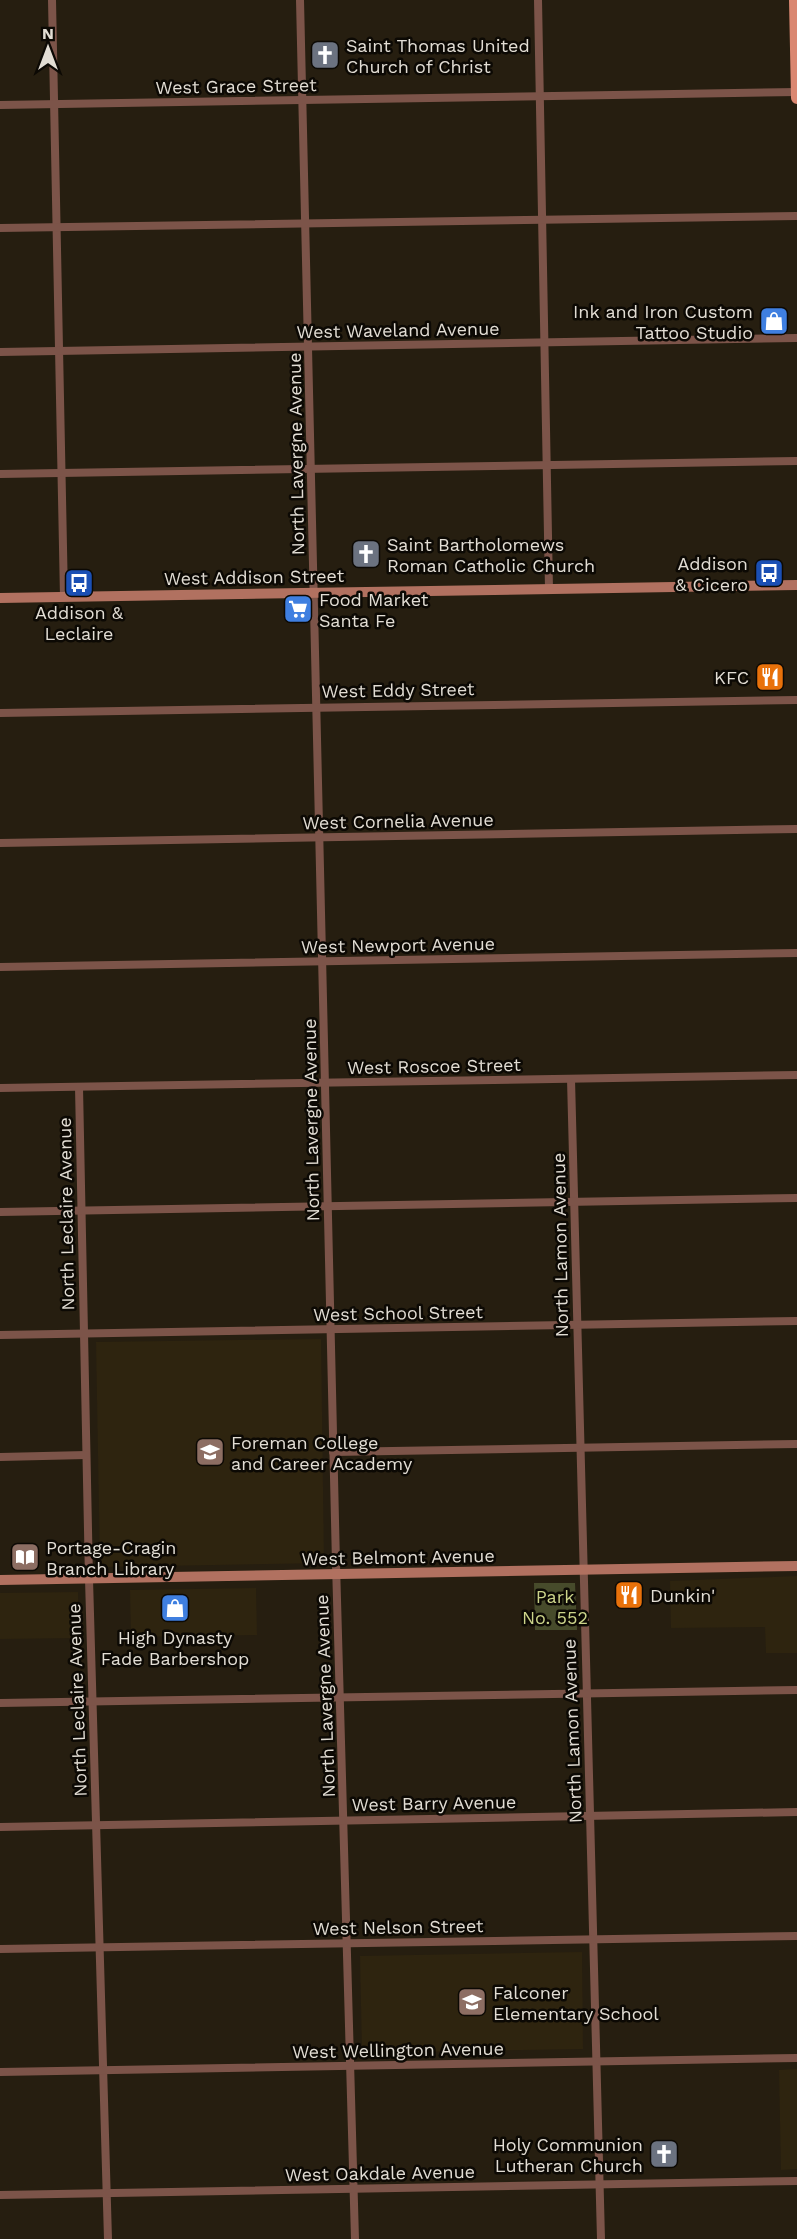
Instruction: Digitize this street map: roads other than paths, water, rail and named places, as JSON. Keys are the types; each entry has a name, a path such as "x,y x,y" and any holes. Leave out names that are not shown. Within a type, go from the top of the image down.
{"main road":[{"path":"795,0 797,98"}],"street":[{"path":"52,0 64,597"},
{"name":"North Lavergne Avenue","path":"300,0 333,1452 355,2239"},
{"path":"538,0 549,589"},
{"name":"West Grace Street","path":"0,105 797,92"},
{"path":"0,228 797,216"},
{"name":"West Waveland Avenue","path":"0,352 797,338"},
{"path":"0,474 797,461"},
{"name":"West Addison Street","path":"0,598 797,585"},
{"name":"West Eddy Street","path":"0,713 316,706 797,700"},
{"name":"West Cornelia Avenue","path":"0,843 797,829"},
{"name":"West Newport Avenue","path":"0,967 797,953"},
{"name":"West Roscoe Street","path":"0,1089 797,1075"},
{"name":"North Lamon Avenue","path":"571,1079 601,2239"},
{"name":"North Leclaire Avenue","path":"79,1087 92,1701 108,2239"},
{"path":"0,1212 797,1198"},
{"name":"West School Street","path":"0,1335 797,1321"},
{"path":"333,1452 797,1444"},
{"path":"0,1457 86,1455"},
{"name":"West Belmont Avenue","path":"0,1580 797,1566"},
{"path":"0,1703 797,1690"},
{"name":"West Barry Avenue","path":"0,1827 797,1812"},
{"name":"West Nelson Street","path":"0,1949 797,1936"},
{"name":"West Wellington Avenue","path":"0,2072 797,2058"},
{"name":"West Oakdale Avenue","path":"0,2195 797,2181"}],"place":[{"name":"Saint Thomas United Church of Christ","path":"325,55"},
{"name":"Ink and Iron Custom Tattoo Studio","path":"774,321"},
{"name":"Saint Bartholomews Roman Catholic Church","path":"366,554"},
{"name":"Addison & Cicero","path":"769,573"},
{"name":"Addison & Leclaire","path":"79,583"},
{"name":"Food Market Santa Fe","path":"298,609"},
{"name":"KFC","path":"770,677"},
{"name":"Foreman College and Career Academy","path":"210,1452"},
{"name":"Portage-Cragin Branch Library","path":"25,1557"},
{"name":"Dunkin'","path":"629,1595"},
{"name":"High Dynasty Fade Barbershop","path":"175,1608"},
{"name":"Falconer Elementary School","path":"472,2002"},
{"name":"Holy Communion Lutheran Church","path":"664,2154"}],"park label":[{"name":"Park No. 552","path":"555,1606"}]}
